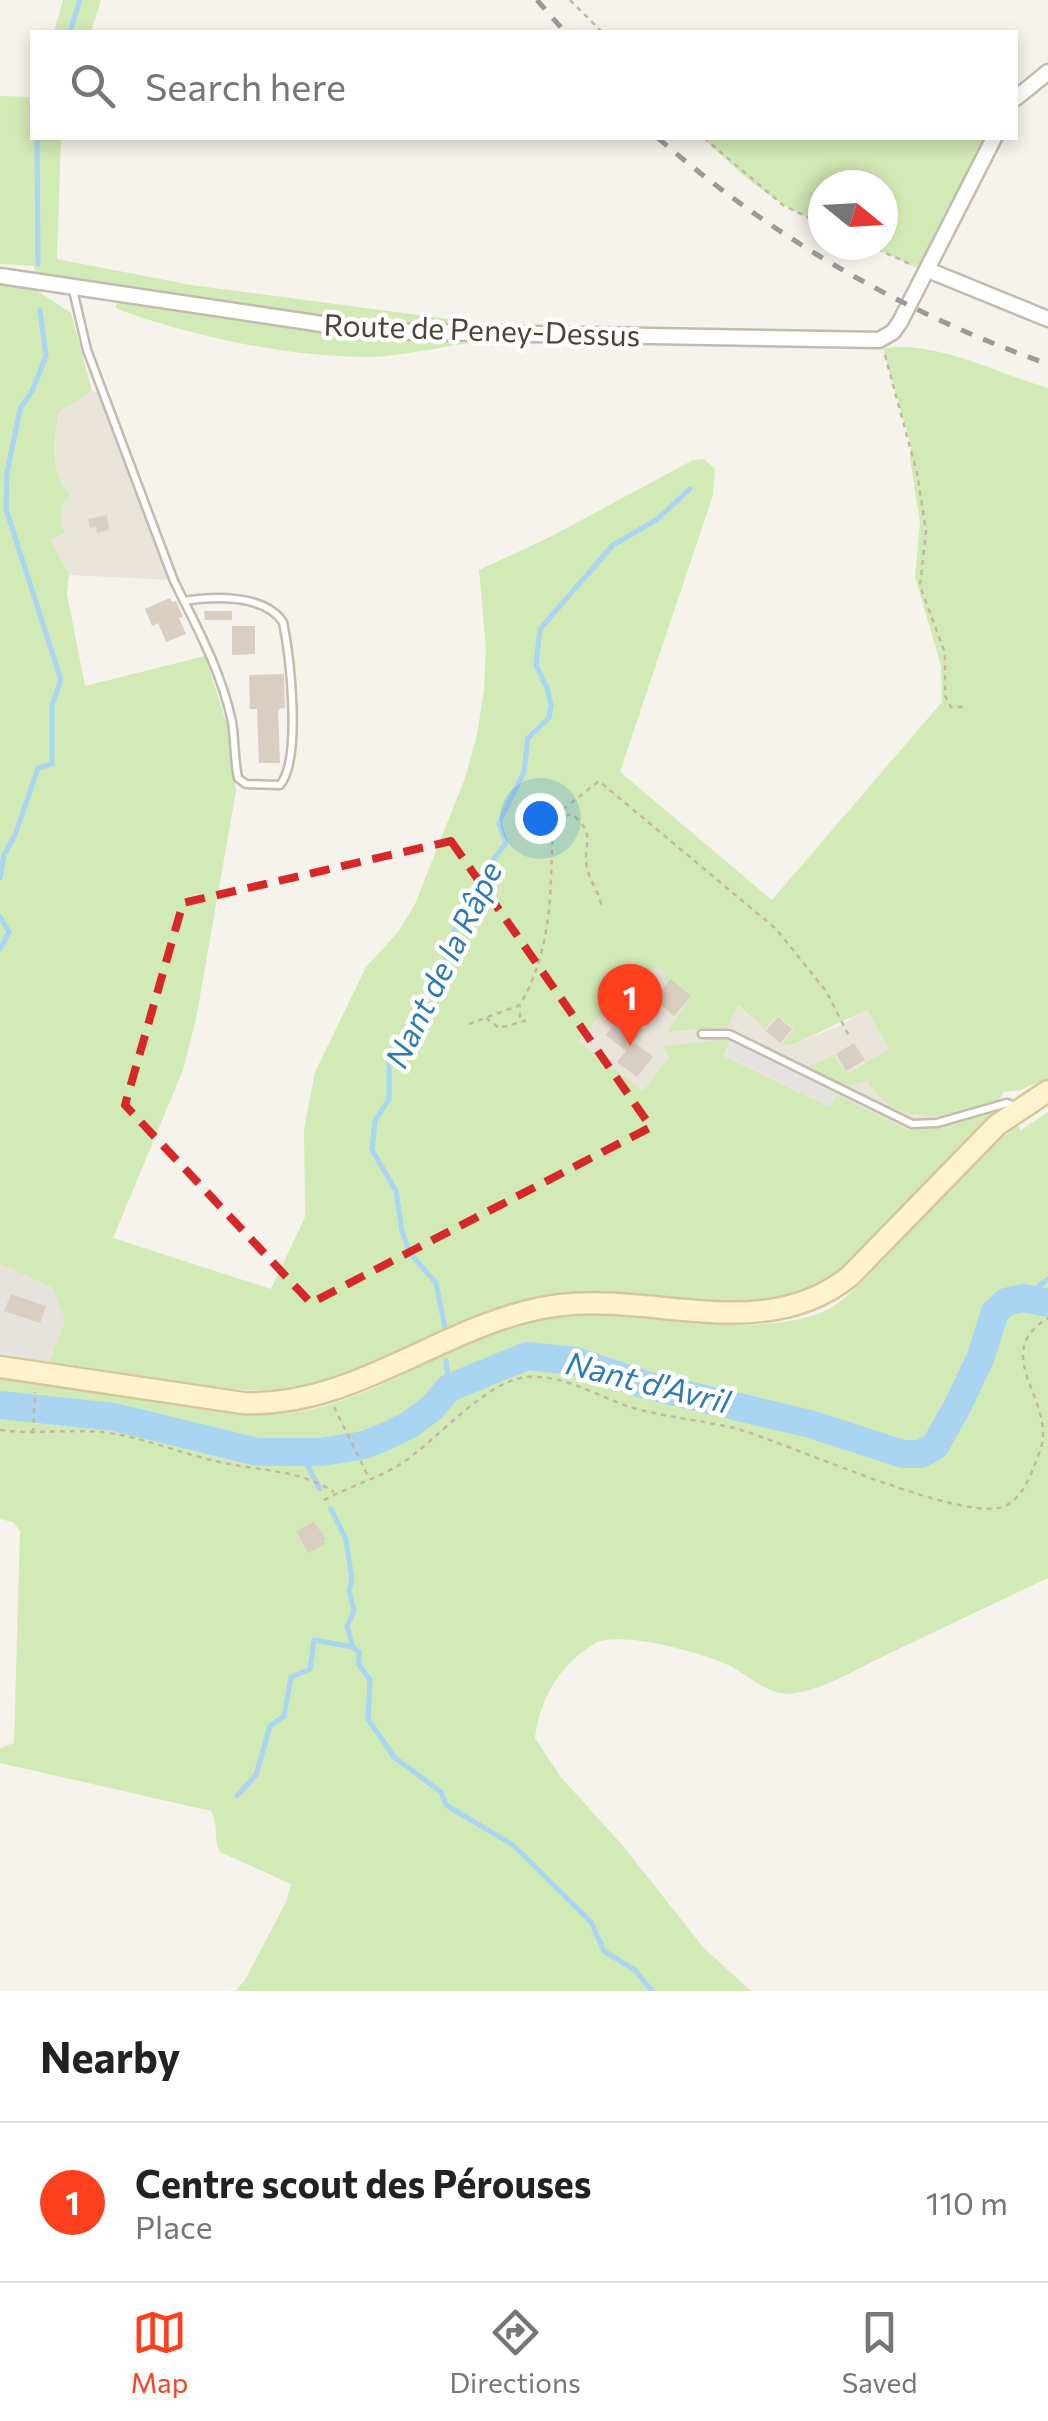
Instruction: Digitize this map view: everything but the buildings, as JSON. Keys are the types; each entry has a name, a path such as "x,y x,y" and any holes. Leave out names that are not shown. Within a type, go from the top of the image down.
{"street":[{"path":"1018,96 1048,72"},
{"path":"879,340 894,332 900,322 993,140"},
{"path":"928,270 1048,319"},
{"name":"Route de Peney-Dessus","path":"0,276 369,331 879,340"},
{"path":"0,1367 243,1402 281,1402 353,1383 535,1309 585,1304 753,1312 797,1306 828,1293 850,1276 974,1147 1020,1108 1048,1091"}],"lane":[{"path":"73,288 87,350 184,602 203,639 231,717 238,778 246,784 280,785 288,776 291,742 283,622 276,612 245,602 208,597 184,602"},
{"path":"702,1034 729,1034 912,1124 937,1122 1007,1104 1020,1108"}],"path":[{"path":"570,0 600,30"},
{"path":"706,140 782,204 808,217"},
{"path":"898,258 928,270"},
{"path":"879,340 911,446 926,532 920,586 945,654 946,701 951,708 967,707"},
{"path":"486,1018 498,1028 525,1021 520,1019 520,1005 533,983 547,939 553,816 598,782 776,930 826,992 850,1036"},
{"path":"562,806 564,816 572,814 584,824 590,840 586,866 600,894 602,908"},
{"path":"468,1024 520,1005"},
{"path":"324,1500 400,1464 486,1396 526,1376 557,1378 630,1406 688,1422 734,1428 975,1509 995,1510 1018,1496 1042,1444 1043,1427 1023,1365 1030,1329 1047,1319"},
{"path":"33,1434 36,1398"},
{"path":"336,1413 369,1478"},
{"path":"0,1430 33,1434 106,1433 230,1464 264,1467 318,1482 336,1494"},
{"path":"1042,1444 1048,1450"}],"highlighted area":[{"path":"451,841 651,1127 311,1303 125,1105 183,903"}],"shaded area":[{"path":"54,385 99,392 170,580 69,575 34,509"},
{"path":"600,894 694,967 765,1029 778,1015 795,1029 783,1043 792,1045 841,1025 867,1009 896,1062 914,1116 940,1116 937,1142 674,1111 470,1100"},
{"path":"736,1038 839,1090 830,1107 728,1055"},
{"path":"0,1264 53,1288 65,1321 49,1362 0,1357"}],"green space":[{"path":"63,0 101,0 92,30 55,30"},
{"path":"0,96 30,97 30,140 61,140 57,259 191,285 486,324 408,322 406,327 378,326 35,275 34,266 0,264"},
{"path":"706,140 984,140 919,269 898,259 898,170 808,170 808,218 760,188"},
{"path":"0,282 33,288 71,313 92,391 59,412 54,456 59,478 70,496 61,508 65,533 50,539 69,575 67,594 85,686 205,656 230,734 236,791 196,1019 183,1070 113,1238 271,1289 305,1217 304,1129 315,1072 366,967 399,931 415,904 465,778 484,690 486,649 479,570 550,537 693,460 704,459 715,469 713,495 620,772 772,900 942,702 941,666 915,577 920,523 911,446 883,349 902,347 944,353 1048,388 1048,1078 1021,1090 1003,1092 994,1112 841,1271 813,1290 776,1300 703,1301 597,1292 535,1298 466,1323 346,1376 278,1391 225,1389 49,1362 65,1321 53,1288 0,1264","holes":["657,966 666,974 664,979 668,983 671,979 691,996 667,1032 728,1026 738,1005 765,1029 778,1015 794,1029 782,1044 792,1045 867,1010 889,1049 847,1074 833,1055 809,1068 845,1088 867,1080 881,1098 898,1110 940,1116 939,1128 908,1130 837,1095 830,1107 723,1056 730,1039 663,1046 669,1058 643,1091 578,1041 612,1001 643,1026 657,1006 650,999 645,1004 634,994"]},
{"path":"119,301 354,336 470,343 386,356 285,351 212,337 144,318 115,308"},
{"path":"1048,1112 1048,1578 840,1678 797,1693 769,1689 728,1665 681,1649 640,1641 606,1640 571,1662 553,1684 541,1710 535,1738 560,1776 623,1846 703,1947 751,1991 235,1991 245,1980 286,1902 291,1884 220,1852 211,1811 0,1763 0,1748 14,1743 20,1531 13,1522 0,1519 0,1378 231,1413 271,1415 309,1410 346,1399 490,1335 565,1316 754,1324 815,1315 835,1305 864,1280 995,1143 1018,1126 1021,1130"}],"waterway":[{"path":"71,30 80,0"},
{"path":"37,140 38,264"},
{"path":"0,878 4,855 38,768 52,764 52,705 61,680 6,509 7,473 20,409 46,356 40,310"},
{"name":"Nant de la Râpe","path":"445,1328 436,1283 410,1253 396,1191 372,1150 375,1121 389,1099 389,1064 423,999 436,987 455,929 480,878 506,843 499,823 524,772 528,738 549,718 547,688 536,665 540,629 613,545 656,520 690,489"},
{"path":"0,917 9,932 0,949"},
{"path":"1023,1298 1048,1279"},
{"name":"Nant d'Avril","path":"0,1405 114,1417 257,1452 322,1452 382,1438 432,1408 449,1388 527,1356 576,1361 646,1385 810,1424 903,1454 921,1454 935,1446 957,1407 980,1359 995,1312 1006,1302 1023,1298 1048,1303"},
{"name":"Nant de la Râpe","path":"446,1361 449,1388"},
{"path":"301,1453 320,1489"},
{"path":"331,1509 346,1539 354,1611 347,1626 353,1647 359,1652 359,1665 370,1680 368,1719 394,1757 441,1792 446,1805 513,1845 591,1922 604,1951 635,1970 652,1991"},
{"path":"237,1796 256,1775 270,1726 284,1716 291,1677 310,1669 314,1640 353,1647"}],"railway":[{"path":"537,0 563,30"},
{"path":"660,140 747,208 842,269 942,321 1048,364"}],"place":[{"name":"Centre scout des Pérouses","path":"630,1046"}]}
